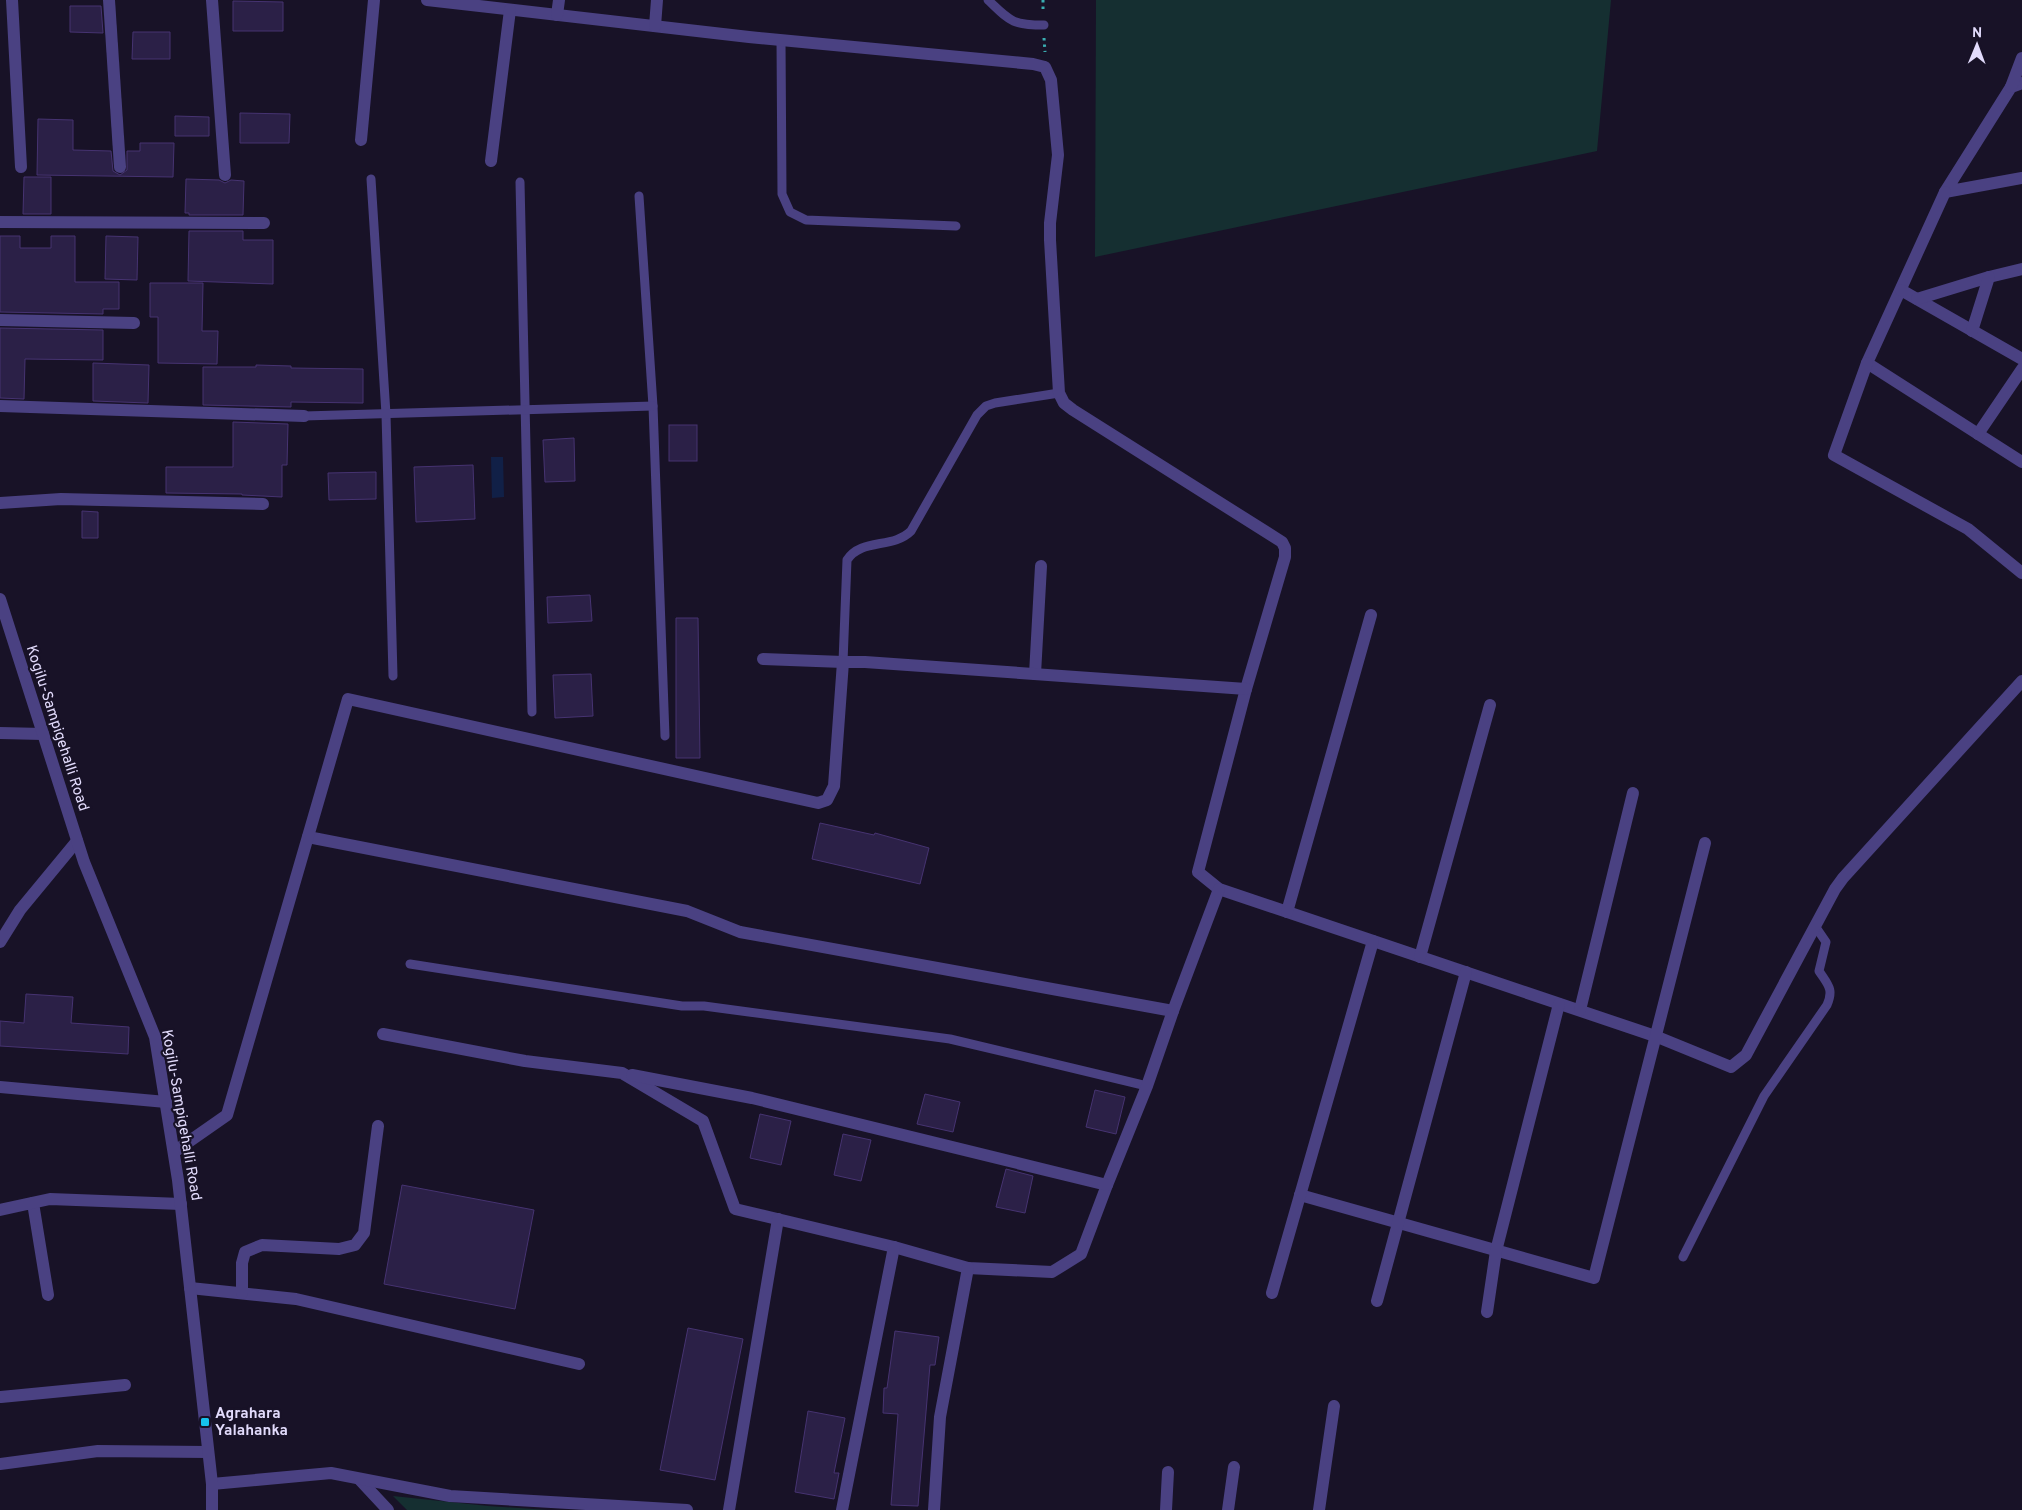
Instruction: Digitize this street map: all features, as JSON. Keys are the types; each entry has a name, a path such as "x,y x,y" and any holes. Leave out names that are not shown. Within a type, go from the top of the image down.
{"street":[{"path":"12,0 21,167"},
{"path":"109,0 120,167"},
{"path":"212,0 225,175"},
{"path":"361,140 374,0"},
{"path":"427,0 780,40 1033,64 1045,67 1050,80 1058,155 1050,223 1050,240 1059,392 1064,403 1282,542 1285,548 1285,557 1246,689 1198,872 1219,889 1655,1036 1732,1067 1746,1055 1835,889 1848,872 2022,681"},
{"path":"557,15 559,0"},
{"path":"655,26 657,0"},
{"path":"491,161 510,10"},
{"path":"2022,58 2017,85 1945,192 1867,363 1834,455 1968,529 2022,573"},
{"path":"1945,192 2022,178"},
{"path":"0,222 264,223"},
{"path":"1917,299 1990,276 2022,269"},
{"path":"1972,331 1990,276"},
{"path":"1900,290 2022,359"},
{"path":"0,320 134,323"},
{"path":"1867,363 2022,462"},
{"path":"1978,434 2022,369"},
{"path":"0,406 304,416"},
{"path":"0,503 61,499 263,504"},
{"path":"1035,674 1041,566"},
{"name":"Kogilu-Sampigehalli Road","path":"0,599 84,862 155,1037 181,1204 212,1484 212,1510"},
{"path":"1287,912 1371,615"},
{"path":"763,659 865,662 1246,689"},
{"path":"174,1152 227,1115 348,699 818,803 827,800 834,786 843,662"},
{"path":"1420,957 1490,705"},
{"path":"0,732 43,734"},
{"path":"1580,1010 1633,793"},
{"path":"308,837 687,911 740,932 1173,1011"},
{"path":"0,942 20,910 77,840"},
{"path":"1300,1196 1594,1278 1705,843"},
{"path":"622,1073 703,1121 735,1209 894,1247 968,1268 1052,1272 1081,1254 1106,1185 1147,1086 1219,889"},
{"path":"1272,1293 1373,941"},
{"path":"1377,1301 1466,972"},
{"path":"1487,1312 1496,1251 1559,1004"},
{"path":"384,1034 525,1061 622,1073 752,1098 1106,1185"},
{"path":"0,1087 166,1102"},
{"path":"242,1293 242,1264 246,1252 262,1245 340,1249 355,1245 364,1233 378,1126"},
{"path":"0,1210 50,1199 181,1204"},
{"path":"33,1203 48,1295"},
{"path":"729,1510 778,1219"},
{"path":"842,1510 894,1247"},
{"path":"934,1510 940,1417 968,1268"},
{"path":"190,1288 296,1299 579,1364"},
{"path":"0,1399 125,1385"},
{"path":"1320,1510 1334,1406"},
{"path":"0,1464 98,1451 208,1452"},
{"path":"1228,1510 1234,1468"},
{"path":"1166,1510 1168,1472"},
{"path":"212,1484 331,1473 450,1496 687,1510"},
{"path":"359,1479 388,1510"}],"lane":[{"path":"988,0 1011,20 1023,25 1044,25"},
{"path":"780,40 782,194 790,212 806,220 956,226"},
{"path":"371,179 386,414 393,676"},
{"path":"520,182 532,712"},
{"path":"639,196 653,406 665,736"},
{"path":"843,662 847,560 852,553 858,549 902,538 911,531 977,416 986,406 1059,392"},
{"path":"304,416 653,406"},
{"path":"1683,1257 1764,1096 1828,1005 1832,995 1830,986 1819,971 1826,942 1815,926"},
{"path":"410,964 682,1006 704,1006 950,1039 1147,1086"}],"green space":[{"path":"1096,0 1611,0 1597,151 1095,257"},
{"path":"393,1496 488,1506 548,1510 407,1510"}],"water":[{"path":"491,457 503,457 504,497 492,498"}],"building":[{"path":"233,1 283,2 283,31 233,31"},
{"path":"70,6 101,6 103,33 70,32"},
{"path":"133,32 170,32 170,59 132,59"},
{"path":"240,113 290,114 289,143 240,143"},
{"path":"175,116 209,117 209,136 175,136"},
{"path":"38,119 73,120 73,150 111,151 113,171 120,175 127,170 127,151 140,151 140,143 174,143 173,177 37,175"},
{"path":"24,177 51,177 51,214 23,214"},
{"path":"186,179 219,180 225,183 231,180 244,181 243,215 189,215 189,213 185,213"},
{"path":"189,231 243,231 243,240 273,240 273,284 188,281"},
{"path":"0,236 20,236 20,248 51,248 51,236 75,236 75,282 119,282 119,309 103,309 103,314 0,312"},
{"path":"106,236 138,237 137,280 105,279"},
{"path":"150,283 203,283 202,331 218,331 217,364 158,363 158,317 150,317"},
{"path":"0,328 103,330 103,360 25,359 24,399 0,398"},
{"path":"93,363 149,365 148,403 93,401"},
{"path":"256,365 291,366 291,368 363,369 363,403 291,402 291,407 203,405 203,367 256,367"},
{"path":"233,422 288,424 287,465 282,465 282,497 242,494 166,493 166,467 233,467"},
{"path":"669,425 697,425 697,461 669,461"},
{"path":"574,438 575,481 545,482 543,440"},
{"path":"473,465 475,519 416,522 414,467"},
{"path":"376,472 376,499 329,500 328,473"},
{"path":"82,511 98,512 98,538 82,538"},
{"path":"590,595 592,621 548,623 547,597"},
{"path":"676,618 698,618 700,758 676,758"},
{"path":"591,674 593,716 555,718 553,675"},
{"path":"820,823 874,835 875,833 929,848 920,884 812,859"},
{"path":"26,994 73,997 71,1023 129,1027 128,1054 0,1046 0,1021 24,1023"},
{"path":"1095,1090 1125,1097 1116,1134 1086,1127"},
{"path":"925,1094 960,1102 953,1132 917,1124"},
{"path":"760,1114 791,1121 781,1165 750,1158"},
{"path":"843,1134 871,1140 861,1181 834,1175"},
{"path":"1006,1169 1033,1176 1025,1213 996,1207"},
{"path":"402,1185 534,1210 515,1309 384,1284"},
{"path":"688,1328 743,1339 715,1480 660,1470"},
{"path":"895,1331 939,1337 935,1365 930,1365 918,1506 891,1505 898,1414 883,1413 884,1388 887,1388"},
{"path":"808,1411 845,1418 834,1473 839,1473 834,1499 795,1492"}],"place":[{"name":"Agrahara Yalahanka","path":"205,1422"}]}
